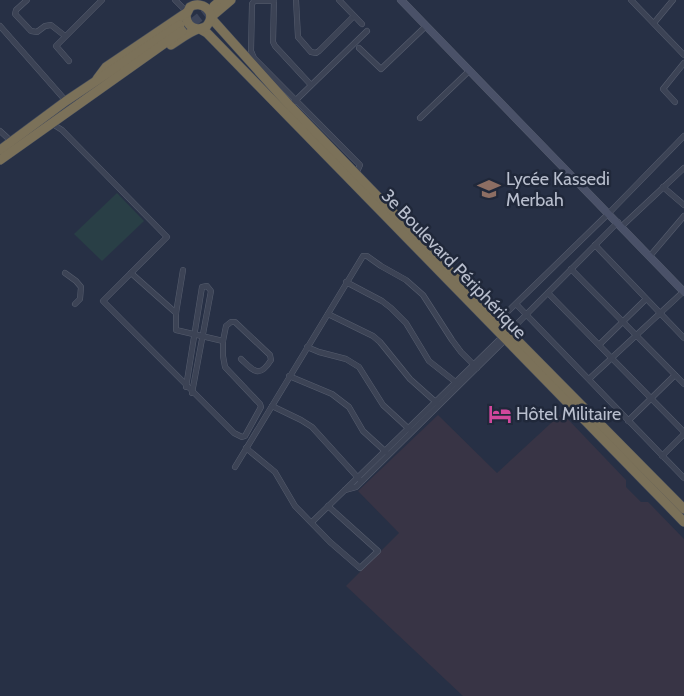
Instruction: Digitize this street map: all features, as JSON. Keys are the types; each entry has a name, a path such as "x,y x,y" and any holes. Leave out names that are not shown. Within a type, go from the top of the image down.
{"highway":[{"path":"0,160 96,85 106,67 187,12 190,7 231,0"},
{"path":"208,3 207,8 211,17 220,29 293,104 505,336 684,509"},
{"path":"0,150 66,101 96,85 184,30 202,30 211,17 208,3"},
{"path":"208,3 218,19 220,29"},
{"name":"3e Boulevard Périphérique","path":"187,12 188,24 202,30 495,323"},
{"path":"535,364 683,522"}],"street":[{"path":"27,0 15,14 31,31 37,32 45,26 51,25 65,36"},
{"path":"69,62 56,46 102,0"},
{"path":"175,0 187,12"},
{"path":"311,85 275,46 274,0 254,1 252,4 251,51 254,58 293,104 367,31"},
{"path":"296,0 298,38 312,52 316,53 319,51 354,16"},
{"path":"339,0 362,24"},
{"path":"401,0 684,291 589,379"},
{"path":"631,0 684,55"},
{"path":"654,23 673,0"},
{"path":"0,26 2,33 66,101"},
{"path":"359,48 381,69 426,26"},
{"path":"675,102 663,89 684,63"},
{"path":"420,118 469,71"},
{"path":"51,122 62,130 167,237 103,301 192,393 234,433 242,437 245,436 261,407 225,367 223,341 226,326 231,322 235,322 270,355 271,360 265,370 259,372 241,359"},
{"path":"0,131 10,141"},
{"path":"495,323 609,213 684,136"},
{"path":"312,522 345,490 360,479 476,366 595,245 684,168"},
{"path":"663,187 684,205"},
{"path":"650,256 684,216"},
{"path":"595,245 684,338"},
{"path":"235,467 363,256 367,256 406,280 423,296 452,340 476,366"},
{"path":"572,269 684,384"},
{"path":"183,270 176,313 176,330 195,336 223,341"},
{"path":"65,273 82,287 80,299 74,304"},
{"path":"131,273 176,313"},
{"path":"346,282 382,301 391,308 406,323 429,361 457,384"},
{"path":"186,387 202,287 207,286 211,291 192,393"},
{"path":"548,293 600,344 684,433 662,456"},
{"path":"600,344 646,299"},
{"path":"516,304 684,478"},
{"path":"328,314 373,336 410,379 437,404"},
{"path":"307,347 346,359 359,367 383,405 410,430"},
{"path":"289,376 332,394 349,407 363,431 387,452"},
{"path":"628,421 675,376"},
{"path":"272,406 312,426 360,479"},
{"path":"246,448 275,472 295,506 330,542 360,568 378,551 328,506"}],"shaded area":[{"path":"117,193 144,221 102,261 74,234"},
{"path":"562,413 626,480 626,487 641,502 648,502 684,539 684,696 463,696 346,586 399,533 358,491 438,415 497,473"}],"tunnel":[{"path":"182,31 214,6"}],"place":[{"name":"Lycée Kassedi Merbah","path":"489,189"},
{"name":"Hôtel Militaire","path":"500,414"}]}
